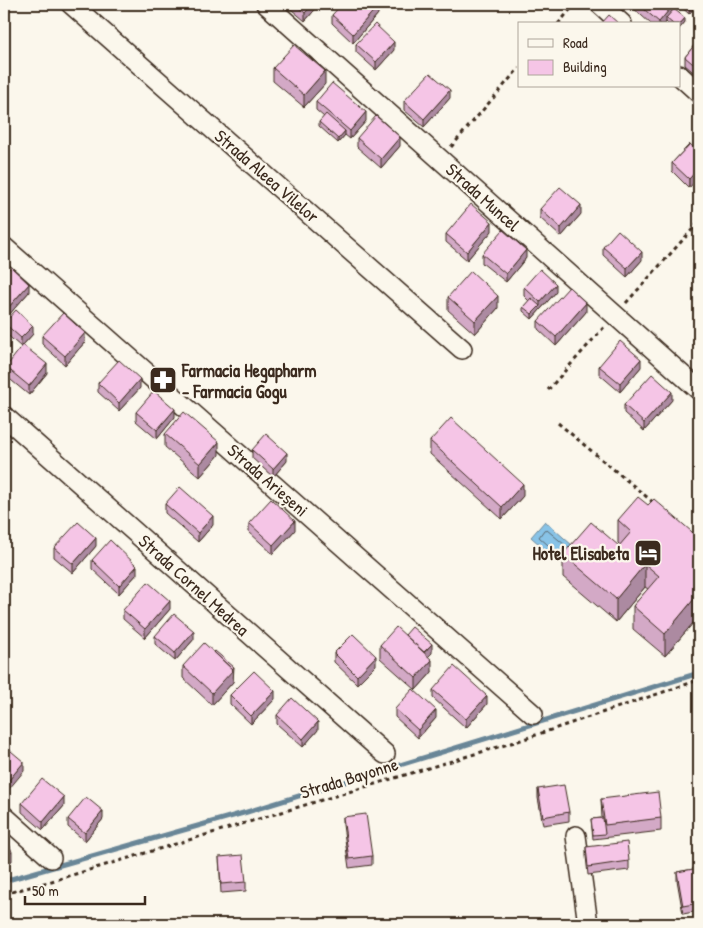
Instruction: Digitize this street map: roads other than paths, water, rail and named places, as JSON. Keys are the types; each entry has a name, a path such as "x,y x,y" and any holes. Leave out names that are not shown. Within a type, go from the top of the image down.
{"street":[{"name":"Strada Aleea Vilelor","path":"71,4 462,349"},
{"name":"Strada Muncel","path":"266,4 699,390"},
{"path":"600,4 620,22"},
{"path":"680,76 699,93"},
{"name":"Strada Arieșeni","path":"4,246 533,714"},
{"name":"Strada Cornel Medrea","path":"4,416 385,754"},
{"path":"4,816 51,858"},
{"path":"576,836 588,924"}],"water":[{"path":"545,521 573,546 559,562 531,537"}],"waterway":[{"path":"4,881 247,812 699,673"}],"place":[{"name":"Farmacia Hegapharm - Farmacia Gogu","path":"163,380"},
{"name":"Hotel Elisabeta","path":"648,553"}]}
